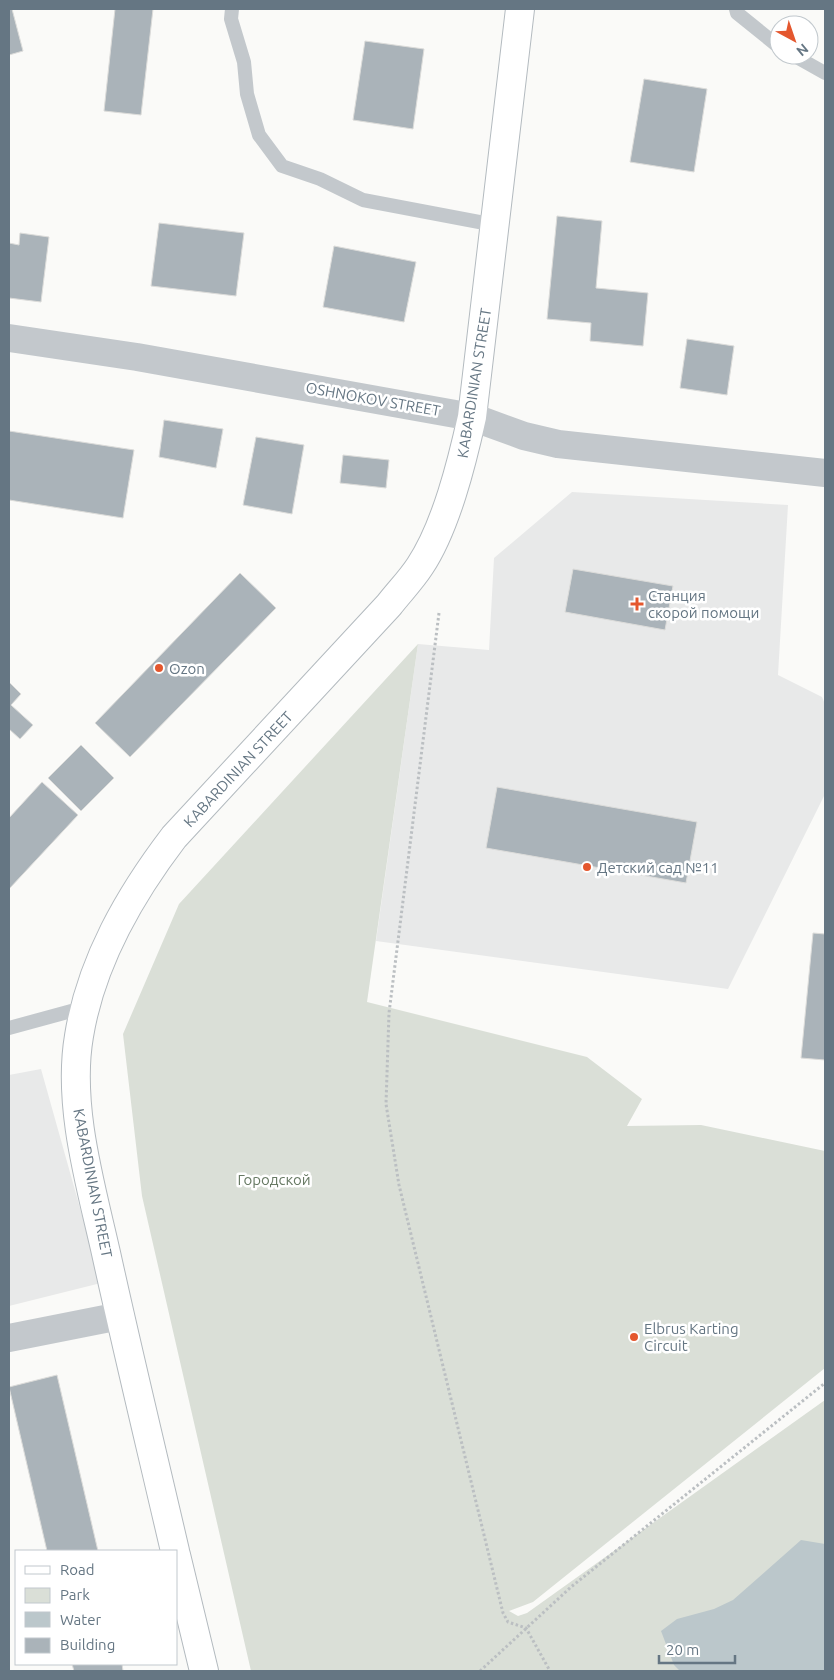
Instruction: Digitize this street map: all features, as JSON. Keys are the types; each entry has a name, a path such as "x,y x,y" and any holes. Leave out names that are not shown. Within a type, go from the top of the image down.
{"main road":[{"name":"KABARDINIAN STREET","path":"175,1550 82,1143 77,1066 79,1036 100,959 145,875 174,837 340,659 421,566 450,498 463,461 472,417 520,9"},
{"path":"178,1563 204,1671"}],"street":[{"name":"OSHNOKOV STREET","path":"9,338 137,356 472,417 524,436 558,444 825,473"},
{"path":"9,1338 120,1316"}],"lane":[{"path":"232,9 231,19 244,62 247,94 260,135 282,166 320,179 362,200 495,225"},
{"path":"736,9 737,13 769,39"},
{"path":"811,65 825,73"},
{"path":"9,1028 86,1008"}],"path":[{"path":"439,613 389,1013 386,1104 399,1185 504,1613 508,1622 526,1628 550,1671"},
{"path":"480,1671 571,1587 825,1383"}],"shaded area":[{"name":"Детский сад №11","path":"572,492 788,505 778,675 822,697 825,704 825,794 728,989 376,941 418,644 489,650 494,558"},
{"path":"41,1069 101,1283 9,1306 9,1075"}],"green space":[{"name":"Городской","path":"418,644 367,1002 587,1057 642,1099 627,1126 701,1125 825,1151 825,1368 533,1602 509,1611 518,1616 527,1613 825,1400 825,1671 251,1671 142,1196 123,1034 179,904"}],"water":[{"path":"801,1540 825,1544 825,1671 680,1671 674,1665 661,1631 677,1619 714,1609 733,1600"}],"building":[{"path":"9,9 12,9 23,51 9,55"},
{"path":"115,9 153,9 141,115 104,111"},
{"path":"365,41 424,49 413,129 353,120"},
{"path":"644,79 707,89 694,172 630,162"},
{"path":"557,216 602,221 596,288 648,293 643,346 590,341 591,323 547,319"},
{"path":"159,223 244,233 236,296 151,286"},
{"path":"20,233 49,237 41,302 9,298 9,243 19,245"},
{"path":"334,246 416,262 404,322 323,307"},
{"path":"687,339 734,346 727,395 680,388"},
{"path":"164,420 223,429 216,468 159,457"},
{"path":"9,431 134,450 123,518 9,500"},
{"path":"256,437 304,445 292,514 243,505"},
{"path":"343,455 389,460 386,488 340,483"},
{"path":"573,569 673,586 665,630 565,612"},
{"path":"240,573 276,608 130,757 95,723"},
{"path":"9,682 21,694 11,705 33,725 20,739 9,729"},
{"path":"81,745 114,778 81,811 48,778"},
{"path":"42,782 78,815 9,889 9,818"},
{"path":"497,787 697,822 686,883 486,848"},
{"path":"813,933 825,934 825,1060 801,1058"},
{"path":"57,1375 98,1550 47,1550 9,1387"},
{"path":"72,1665 122,1665 123,1671 74,1671"}],"place":[{"name":"Станция скорой помощи","path":"637,604"},
{"name":"Ozon","path":"159,668"},
{"name":"Детский сад №11","path":"587,867"},
{"name":"Elbrus Karting Circuit","path":"634,1337"}]}
